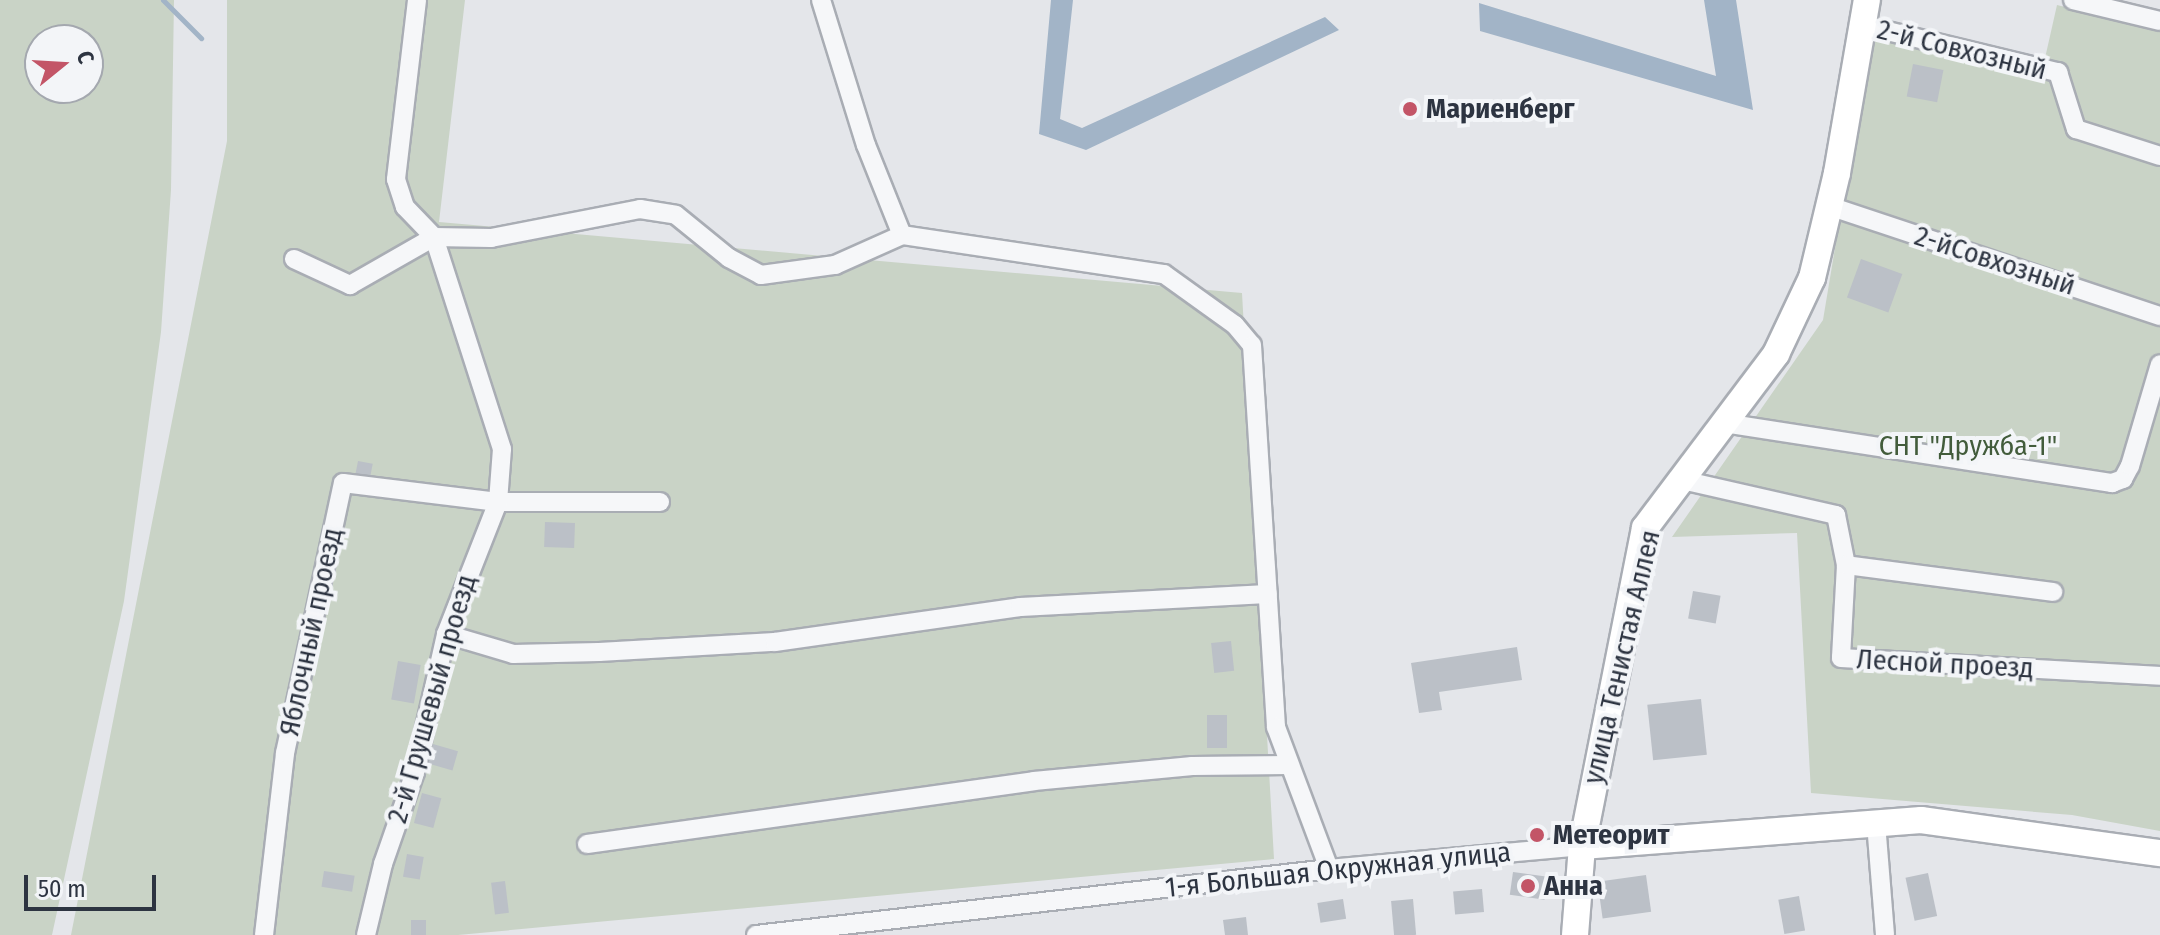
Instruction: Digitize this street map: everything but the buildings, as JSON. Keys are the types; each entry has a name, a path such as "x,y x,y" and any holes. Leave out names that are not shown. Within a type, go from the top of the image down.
{"main road":[{"name":"улица Тенистая Аллея","path":"1575,935 1582,846 1645,528 1776,354 1812,278 1829,206 1865,12"},
{"name":"1-я Большая Окружная улица","path":"1582,846 1876,823 1936,822 2160,853"}],"street":[{"path":"417,0 396,179 405,207 434,237"},
{"path":"821,0 866,145 902,235"},
{"path":"2073,0 2160,21"},
{"name":"2-й Совхозный","path":"1865,12 2058,72 2076,129 2160,156"},
{"name":"2-йСовхозный","path":"1829,206 2160,316"},
{"path":"294,259 350,285 434,237 491,238 640,209 676,215 729,258 761,275 835,265 902,235 1164,274 1235,325 1252,345 1276,727 1329,869"},
{"name":"2-й Грушевый проезд","path":"366,935 383,864 415,772 446,634 498,502 502,449 466,350 434,237"},
{"path":"1724,423 2112,483 2123,479 2130,466 2160,364"},
{"name":"Лесной проезд","path":"1682,480 1836,515 1846,565 1841,658 2160,676"},
{"name":"Яблочный проезд","path":"264,935 285,753 343,483 498,502"},
{"path":"498,502 660,502"},
{"path":"1846,565 2053,592"},
{"path":"446,634 513,654 599,652 775,642 1020,607 1268,594"},
{"path":"587,844 1034,781 1192,766 1289,765"},
{"path":"1876,823 1885,935"},
{"name":"1-я Большая Окружная улица","path":"756,935 1329,869 1582,846"}],"green space":[{"path":"0,0 174,0 171,190 161,332 124,601 52,935 0,935"},
{"path":"227,0 465,0 439,222 1242,293 1274,859 458,935 71,935 227,141"},
{"name":"СНТ \"Дружба-1\"","path":"2057,5 2160,31 2160,831 2072,815 1811,793 1797,533 1672,537 1823,320 1871,32 2043,67"}],"water":[{"path":"1051,0 1073,0 1060,119 1082,128 1325,17 1339,30 1086,150 1039,134"},
{"path":"1704,0 1736,0 1753,110 1480,31 1479,3 1716,76"}],"waterway":[{"path":"163,0 201,38"}],"place":[{"name":"Мариенберг","path":"1410,109"},
{"name":"Метеорит","path":"1537,835"},
{"name":"Анна","path":"1528,886"}]}
